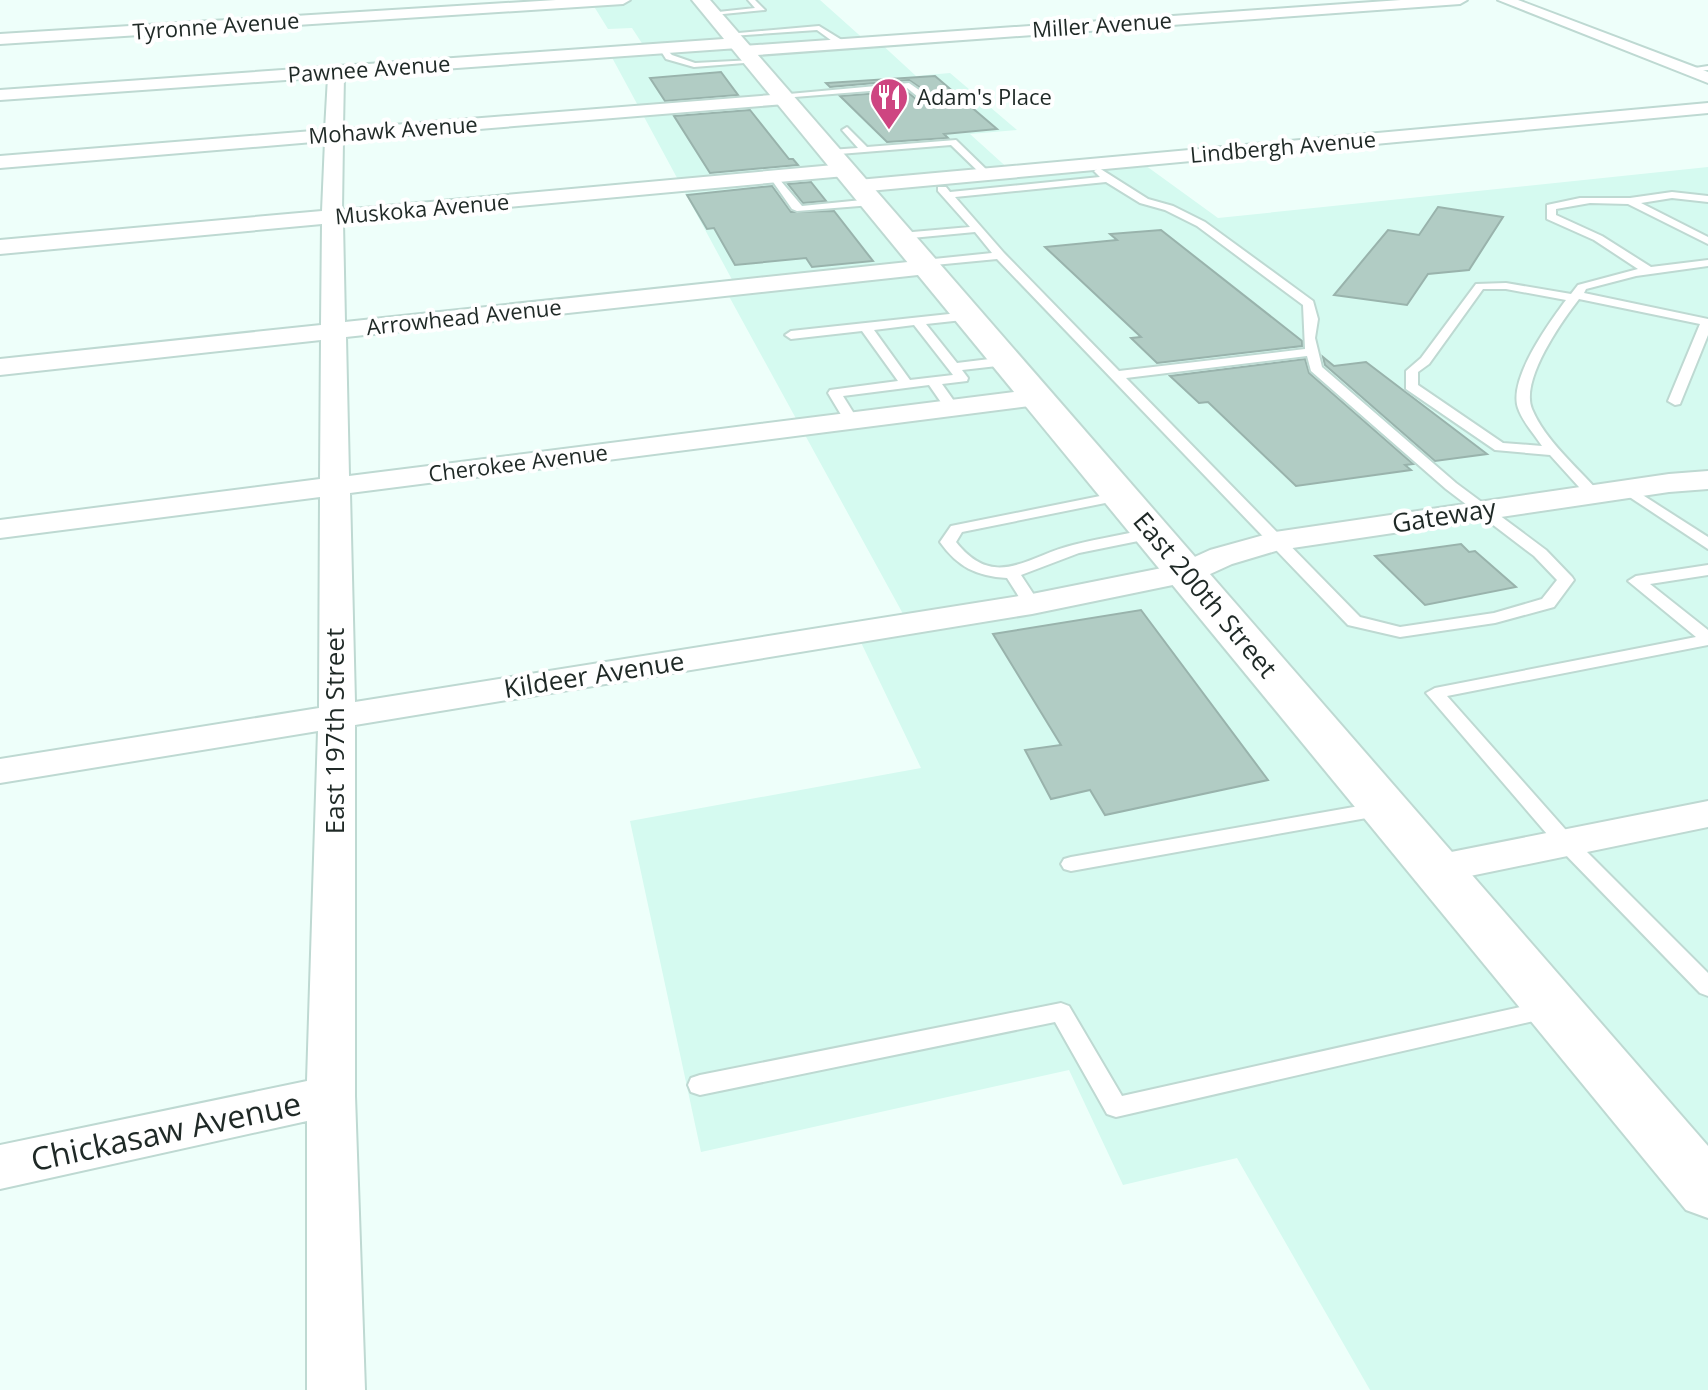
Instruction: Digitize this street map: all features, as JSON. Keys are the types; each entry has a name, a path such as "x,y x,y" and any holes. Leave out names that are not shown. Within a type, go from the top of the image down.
{"street":[{"name":"Tyronne Avenue","path":"0,39 623,0"},
{"name":"Miller Avenue","path":"730,34 842,44 1460,0"},
{"path":"1505,0 1708,78"},
{"name":"Pawnee Avenue","path":"0,95 663,48 730,34"},
{"name":"East 200th Street","path":"730,34 784,97 853,165 917,255 1708,1191"},
{"path":"1661,60 1708,56"},
{"name":"East 197th Street","path":"336,71 332,217 337,717 331,1096 336,1390"},
{"name":"Mohawk Avenue","path":"0,162 784,97"},
{"name":"Lindbergh Avenue","path":"853,165 934,179 1708,108"},
{"name":"Muskoka Avenue","path":"0,247 774,176 853,165"},
{"name":"Arrowhead Avenue","path":"0,367 334,331 917,255"},
{"name":"Cherokee Avenue","path":"0,529 1037,397"},
{"name":"Gateway","path":"1186,573 1221,557 1275,541 1708,480"},
{"name":"Kildeer Avenue","path":"0,771 1032,604 1186,573"},
{"path":"1436,869 1708,814"},
{"name":"Chickasaw Avenue","path":"0,1167 331,1096"}],"lane":[{"path":"663,48 669,57 694,65 761,10 751,0"},
{"path":"1686,70 1708,68"},
{"path":"784,97 909,85 926,99"},
{"path":"774,176 796,207 801,209 853,165 953,142 986,174"},
{"path":"934,179 1000,255 1354,621 1400,632 1495,618 1548,603 1566,580 1540,553 1482,512 1316,368 1309,338 1312,319 1309,304 1201,224 1169,208 1144,201 1108,179 1091,164"},
{"path":"948,195 1108,179"},
{"path":"1649,271 1598,238 1551,217 1551,207 1605,199 1630,201 1672,195 1708,199"},
{"path":"1630,201 1708,241"},
{"path":"917,255 978,229"},
{"path":"917,255 1000,255"},
{"path":"1593,494 1554,451 1524,407 1526,379 1552,327 1582,287 1606,279 1708,263"},
{"path":"1554,451 1500,447 1411,386 1412,371 1425,361 1480,286 1506,286 1707,322 1675,401"},
{"path":"791,335 968,316"},
{"path":"851,420 835,393 962,378 917,321"},
{"path":"865,326 907,385"},
{"path":"1116,375 1312,352"},
{"path":"954,367 1006,361"},
{"path":"933,381 952,408"},
{"path":"1627,489 1708,544"},
{"path":"1120,496 956,529 948,542 962,561 982,572 1012,573 1075,549 1153,533"},
{"path":"1708,570 1636,581 1708,639"},
{"path":"1012,573 1032,604"},
{"path":"1708,639 1435,693 1566,843 1708,987"},
{"path":"1071,864 1385,809"},
{"path":"700,1085 1061,1012 1116,1107 1553,1008"}],"shaded area":[{"path":"590,0 820,0 867,42 878,41 916,76 950,73 1017,130 970,134 1012,172 1138,160 1218,218 1708,167 1708,1390 1370,1390 1237,1158 1123,1185 1069,1070 701,1152 630,821 921,768 856,632 908,623 725,289 736,287 609,52 645,48 632,28 608,29"}],"building":[{"path":"721,72 738,95 665,101 650,78"},
{"path":"935,76 997,129 944,134 948,138 887,142 840,96 906,91 921,103 929,104 931,95 909,80 830,87 826,83"},
{"path":"750,110 789,159 798,165 710,173 674,116"},
{"path":"811,182 826,201 803,203 788,184"},
{"path":"772,186 791,212 834,211 873,261 812,267 806,258 735,265 714,228 707,229 687,195"},
{"path":"1438,207 1503,217 1469,270 1428,274 1407,305 1334,295 1388,230 1419,235"},
{"path":"1161,230 1302,341 1302,346 1157,363 1131,338 1141,337 1045,247 1117,240 1110,234"},
{"path":"1323,357 1334,366 1366,362 1487,454 1435,461 1325,365"},
{"path":"1305,359 1309,373 1413,464 1405,465 1411,470 1296,486 1208,402 1199,403 1170,376"},
{"path":"1461,544 1469,552 1475,551 1516,587 1425,605 1375,556"},
{"path":"1141,610 1268,780 1105,815 1090,790 1051,799 1025,750 1061,745 993,634"}],"place":[{"name":"Adam's Place","path":"889,131"}]}
